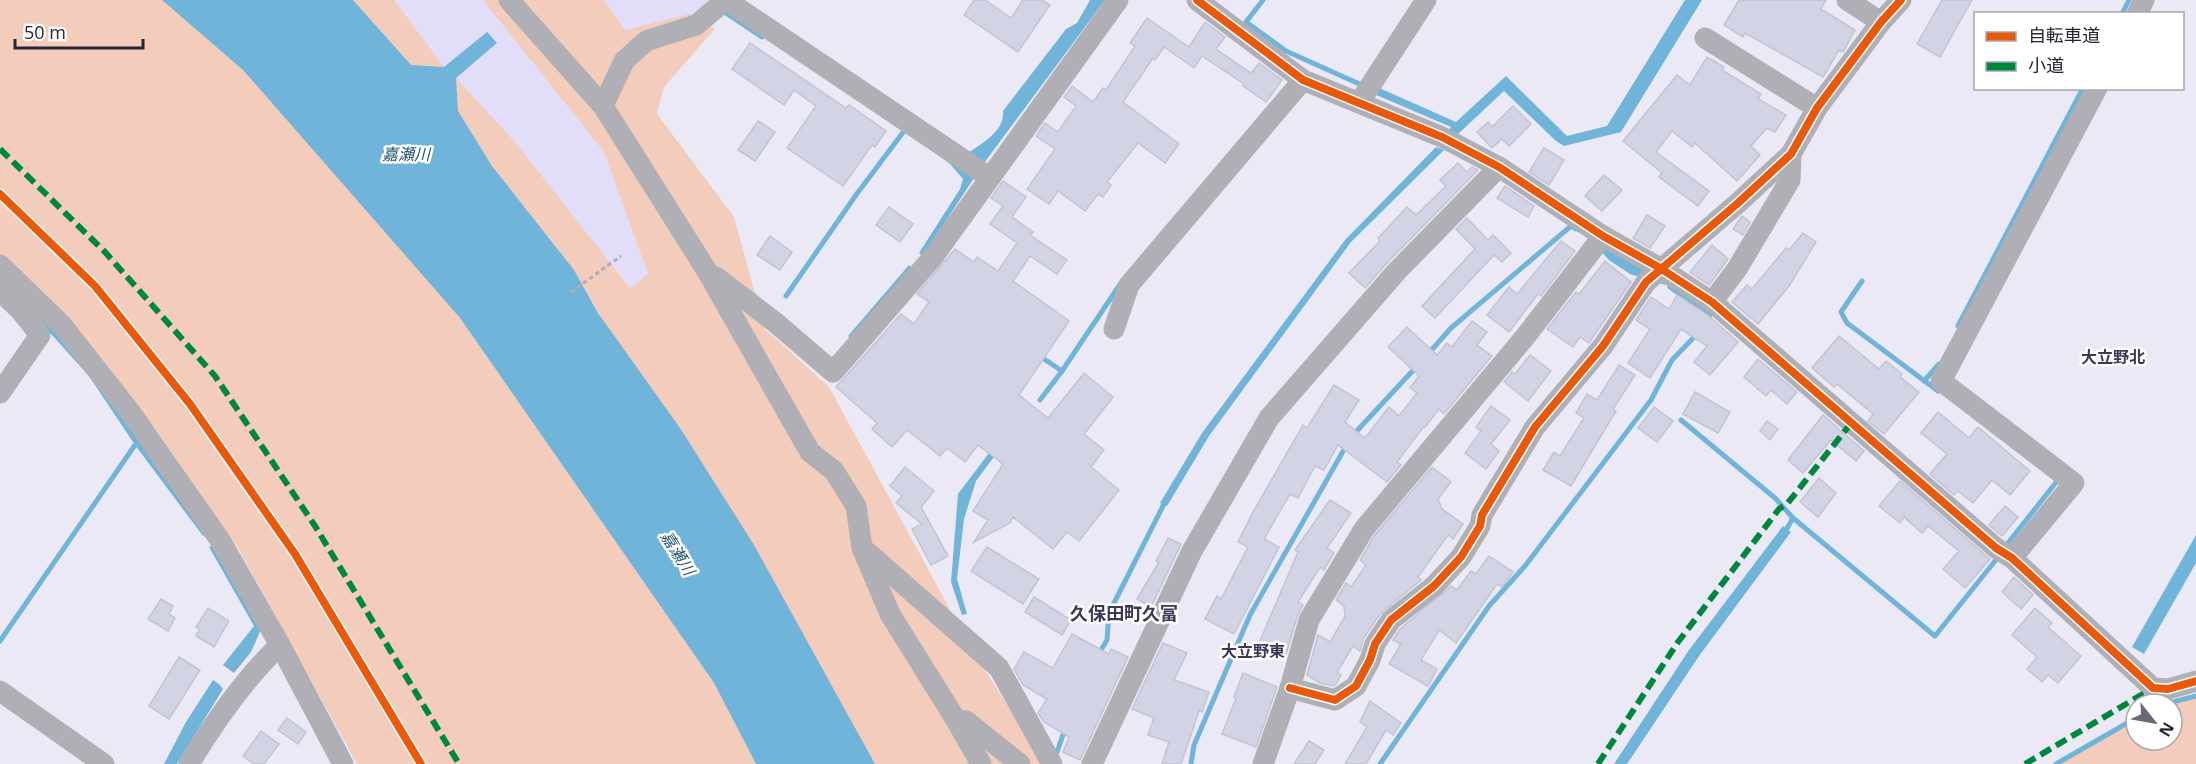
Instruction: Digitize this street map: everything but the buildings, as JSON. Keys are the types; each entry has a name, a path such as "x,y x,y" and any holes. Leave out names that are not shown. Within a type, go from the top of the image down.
{"street":[{"path":"509,0 603,106 707,271 810,452 834,471 856,506 862,548 890,614 981,764"},
{"path":"603,106 624,62 646,41 696,25 726,0 980,171"},
{"path":"707,271 776,323 834,372 933,256 980,171 1118,0"},
{"path":"1197,0 1304,80 1364,93 1499,167 1598,243 1653,275 1712,302 2005,554 2153,688 2168,689 2196,681"},
{"path":"1364,93 1426,0"},
{"path":"1847,0 1881,22"},
{"path":"1290,688 1335,700 1356,686 1370,660 1375,644 1392,620 1434,586 1461,557 1480,526 1482,515 1535,427 1603,346 1653,275 1738,203 1791,154 1817,108 1881,22 1901,0"},
{"path":"1705,38 1817,108"},
{"path":"1114,328 1129,285 1304,80"},
{"path":"2005,554 2074,483 1941,381 2096,90"},
{"path":"1712,302 1737,269 1790,180 1791,154"},
{"path":"1092,764 1192,551 1269,418 1397,272 1499,167"},
{"path":"1263,764 1290,688 1309,620 1364,529 1525,337 1598,243"},
{"path":"0,265 61,324 131,413 220,540 344,764"},
{"path":"0,291 20,309 40,335 0,393"},
{"path":"862,548 999,668 1052,764"},
{"path":"189,764 211,727 263,662 280,645"},
{"path":"0,691 104,764"},
{"path":"956,720 966,721 1020,764"}],"path":[{"path":"571,292 621,255"}],"shaded area":[{"path":"0,0 173,0 243,70 460,318 714,683 756,764 357,764 238,548 157,431 61,321 0,258"},
{"path":"280,0 483,0 604,152 648,274 598,313"},
{"path":"353,0 394,0 444,67 411,65"},
{"path":"483,0 604,0 625,30 690,14 715,29 664,87 657,114 734,217 765,329 829,387 971,648 1045,764 859,764 574,270 492,166 458,111 456,78 515,142 630,288 648,274 604,152"},
{"path":"604,0 711,0 708,5 690,14 624,30"},
{"path":"2196,696 2196,764 2056,764 2124,725 2124,752 2184,752 2184,699"}],"water":[{"name":"嘉瀬川","path":"162,0 353,0 411,65 444,67 487,32 497,43 456,78 458,111 492,166 574,270 598,313 680,428 754,545 875,764 756,764 714,683 460,318 243,70"},
{"path":"1090,0 1105,0 984,163 968,153 986,141 1000,125 1003,111 1066,29 1077,23"},
{"path":"1685,0 1702,0 1621,132 1564,146 1504,91 1457,135 1449,130 1451,127 1374,94 1377,87 1456,122 1506,76 1567,136 1607,126"},
{"path":"927,145 974,178 923,256 919,253 960,189 963,179 951,165"},
{"path":"1436,147 1444,150 1351,242 1209,436 1167,506 1160,503 1202,433 1345,240"},
{"path":"1586,235 1669,286 1630,274 1609,260"},
{"path":"909,265 913,269 855,343 848,336"},
{"path":"0,274 93,372 207,532 203,536 135,445 89,376 0,281"},
{"path":"992,449 996,454 976,481 964,519 957,579 967,614 962,615 951,582 958,494"},
{"path":"1783,526 1791,532 1699,656 1627,764 1614,764 1689,650"},
{"path":"2196,535 2196,563 2144,654 2132,647"},
{"path":"216,543 262,627 251,652 234,673 223,665 254,626 209,547"},
{"path":"213,680 223,689 177,764 164,764 186,722"}],"waterway":[{"path":"1263,0 1246,22 1286,51 1366,87"},
{"path":"2123,12 2129,0"},
{"path":"726,13 762,37"},
{"path":"1958,326 2082,90"},
{"path":"786,296 856,195 904,131"},
{"path":"1428,354 1451,328 1571,226 1576,229"},
{"path":"1862,281 1841,312 1847,323 1938,391"},
{"path":"1038,355 1062,371 1121,283"},
{"path":"1670,287 1710,315 1707,322"},
{"path":"1380,764 1489,606 1525,566 1651,400 1672,360 1697,334"},
{"path":"1924,381 1939,364"},
{"path":"1353,435 1418,365"},
{"path":"1040,400 1062,371"},
{"path":"1681,420 1775,498 1793,518 1935,636 1999,556"},
{"path":"0,641 135,445"},
{"path":"1191,764 1194,745 1250,615 1346,446"},
{"path":"2004,548 2058,480 2056,479"},
{"path":"1098,655 1107,640 1109,613 1166,500"},
{"path":"1783,535 1793,518"},
{"path":"2184,699 2196,696"},
{"path":"2056,764 2124,725"},
{"path":"1057,752 1065,729"}],"marked path":[{"path":"0,149 105,252 215,376 315,526 459,764"},
{"path":"1598,764 1678,642 1779,509 1787,504 1852,422"},
{"path":"2025,764 2153,688"}],"cycle path":[{"path":"1197,0 1303,80 1442,137 1499,167 1603,236 1660,268 1712,302 1996,548 2012,558 2153,688 2168,689 2196,681"},
{"path":"1290,688 1335,700 1356,686 1370,660 1375,644 1391,620 1434,586 1461,557 1480,526 1482,515 1535,427 1603,346 1646,282 1791,154 1817,108 1881,22 1901,0"},
{"path":"0,194 95,286 190,404 295,554 421,764"}],"district":[{"name":"大立野北","path":"2113,357"},
{"name":"久保田町久富","path":"1124,614"},
{"name":"大立野東","path":"1253,651"}]}
